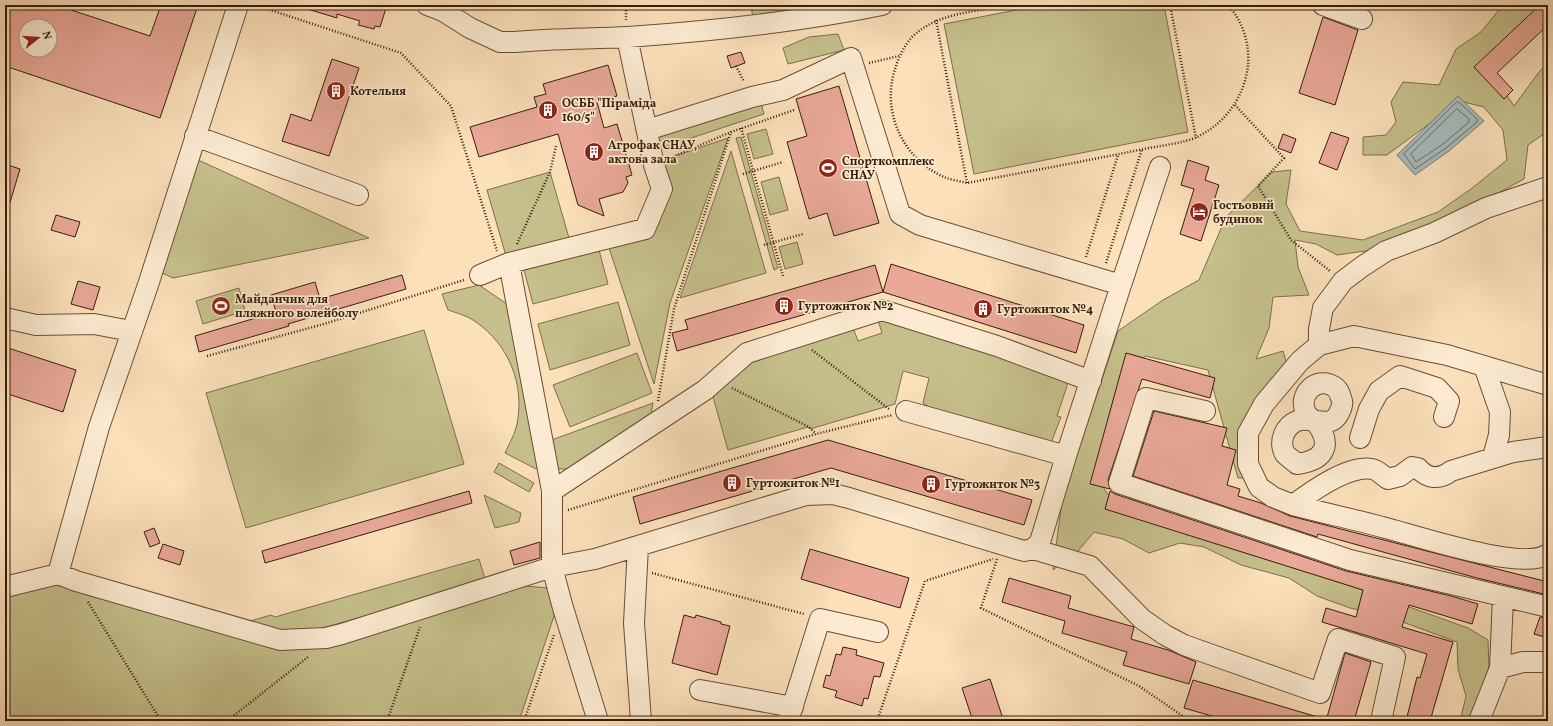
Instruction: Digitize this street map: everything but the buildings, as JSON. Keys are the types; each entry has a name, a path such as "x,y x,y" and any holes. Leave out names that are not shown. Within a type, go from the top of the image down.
{"lane":[{"path":"67,578 99,427 148,285 238,5"},
{"path":"427,5 443,11 470,28 500,42 627,37 724,28 846,12 882,5"},
{"path":"1323,5 1362,19"},
{"path":"480,275 505,264 645,229 662,189 654,165 627,37"},
{"path":"647,130 752,97 783,90 851,58 900,214 920,225 1081,272 1121,286"},
{"path":"195,136 358,195"},
{"path":"1033,549 1040,542 1066,456 1160,167"},
{"path":"1319,345 1319,330 1323,308 1343,281 1386,251 1434,233 1486,208 1548,187"},
{"path":"505,264 552,491 552,568 598,721"},
{"path":"552,491 705,390 747,353 882,310 997,346 1091,380"},
{"path":"5,318 36,325 94,324 131,331"},
{"path":"1548,385 1447,355 1354,336 1319,345 1300,361 1264,404 1248,433 1248,464 1259,487 1273,497 1300,500 1486,554 1526,559 1543,557 1548,554"},
{"path":"1395,345 1395,353 1400,376"},
{"path":"1484,366 1500,412 1499,435 1493,457"},
{"path":"1400,376 1437,388 1449,401 1444,417"},
{"path":"1360,438 1369,409 1379,391 1400,376"},
{"path":"1205,411 1146,398 1119,483 1350,560 1548,607"},
{"path":"906,411 1066,456"},
{"path":"1297,464 1312,462 1323,452 1325,440 1323,431 1315,421 1298,420 1286,428 1282,441 1286,454 1297,464 1300,500"},
{"path":"1300,500 1340,476 1360,468 1374,469 1388,479 1400,476 1412,467 1418,468 1423,474 1433,477 1444,476 1451,471 1493,457 1513,452 1548,447"},
{"path":"5,587 67,578 280,640 326,638 552,568 595,559 806,495 833,494 999,551 1033,549 1090,566 1142,619 1165,635 1184,645 1320,693 1338,639 1395,657 1381,721"},
{"path":"638,546 634,623 641,721"},
{"path":"1478,721 1500,668 1503,597"},
{"path":"700,690 790,714 820,619 878,632"},
{"path":"1500,668 1523,662 1548,662"}],"path":[{"path":"255,5 401,53 450,106 505,264"},
{"path":"1011,5 936,20 917,32 900,55 891,83 891,112 901,139 920,162 944,177 968,182 1118,155 1196,138 1218,124 1235,105 1246,82 1249,56 1244,30 1227,5"},
{"path":"1170,5 1196,138"},
{"path":"936,20 968,182"},
{"path":"854,67 900,55"},
{"path":"1235,105 1284,158 1258,186 1282,226 1291,240 1343,281"},
{"path":"654,165 741,128 794,110"},
{"path":"741,128 783,276"},
{"path":"653,425 674,309 731,132"},
{"path":"505,264 550,172 556,146"},
{"path":"1101,279 1142,149"},
{"path":"1081,272 1118,155"},
{"path":"743,174 783,162"},
{"path":"764,245 803,234"},
{"path":"207,356 324,324 480,275"},
{"path":"552,515 816,434 895,414 796,338"},
{"path":"716,380 809,427 816,434"},
{"path":"877,721 925,581 999,551"},
{"path":"999,551 981,608 1139,686 1190,721"},
{"path":"637,569 820,619"},
{"path":"67,578 161,721"},
{"path":"387,721 427,607"},
{"path":"524,721 563,608"},
{"path":"228,721 315,651 326,638"}],"shaded area":[{"path":"751,5 823,5 753,19"},
{"path":"1042,5 1164,5 1188,132 974,174 944,24"},
{"path":"1503,5 1548,5 1490,70 1514,106 1539,72 1548,63 1548,131 1528,145 1524,179 1480,203 1372,250 1337,255 1316,244 1295,240 1298,267 1309,295 1273,297 1269,328 1256,359 1283,351 1288,368 1260,395 1250,478 1238,478 1208,370 1145,356 1119,381 1094,474 1118,509 1270,557 1468,628 1488,640 1489,670 1470,721 1460,721 1466,696 1458,669 1457,642 1392,618 1350,608 1317,596 1289,578 1241,565 1204,547 1180,543 1149,553 1123,539 1094,532 1078,551 1053,570 1062,500 1118,331 1163,300 1199,280 1226,217 1272,172 1291,170 1286,204 1300,231 1363,240 1438,212 1471,189 1507,160 1503,130 1484,107 1460,101 1387,155 1363,155 1363,137 1386,135 1396,122 1391,102 1403,82 1439,85 1456,49 1481,32"},
{"path":"838,34 844,50 788,64 783,48 809,37"},
{"path":"760,99 764,114 655,150 656,128"},
{"path":"766,129 773,154 754,159 747,134"},
{"path":"741,137 778,268 774,270 736,138"},
{"path":"728,138 670,303 654,384 608,245 644,232 657,162"},
{"path":"731,151 766,273 680,298"},
{"path":"196,159 369,238 173,278 160,272"},
{"path":"550,172 569,238 506,256 487,190"},
{"path":"779,177 788,210 770,215 761,182"},
{"path":"797,242 803,264 785,269 779,247"},
{"path":"599,250 608,284 533,304 524,270"},
{"path":"479,285 510,306 538,470 505,453 516,428 519,409 519,395 516,381 506,354 488,331 466,316 448,310 442,294"},
{"name":"Майданчик для пляжного волейболу","path":"239,288 245,311 203,324 196,301"},
{"path":"618,302 630,345 550,370 538,324"},
{"path":"877,317 1068,377 1067,386 1057,416 1061,417 1051,443 935,411 923,403 929,378 903,371 895,404 810,429 808,427 728,450 711,390 745,364 852,325 858,341 882,333"},
{"path":"424,330 464,464 246,528 206,393"},
{"path":"637,353 652,393 570,427 553,385"},
{"path":"653,403 650,420 571,469 551,469 546,442"},
{"path":"499,463 534,483 529,492 494,472"},
{"path":"484,495 521,513 519,522 495,528"},
{"path":"479,559 486,582 308,632 276,633 240,624 271,615 275,617"},
{"path":"61,584 281,646 525,586 549,588 556,610 519,721 5,721 5,595"}],"water":[{"path":"1458,96 1484,121 1449,151 1415,175 1397,155"}],"place":[{"name":"Котельня","path":"336,91"},
{"name":"ОСББ \"Піраміда 160/5\"","path":"548,110"},
{"name":"Агрофак СНАУ, актова зала","path":"594,152"},
{"name":"Спорткомплекс СНАУ","path":"828,168"},
{"name":"Гостьовий будинок","path":"1199,212"},
{"name":"Майданчик для пляжного волейболу","path":"221,306"},
{"name":"Гуртожиток №2","path":"784,306"},
{"name":"Гуртожиток №4","path":"983,309"},
{"name":"Гуртожиток №1","path":"732,483"},
{"name":"Гуртожиток №3","path":"931,484"}]}
